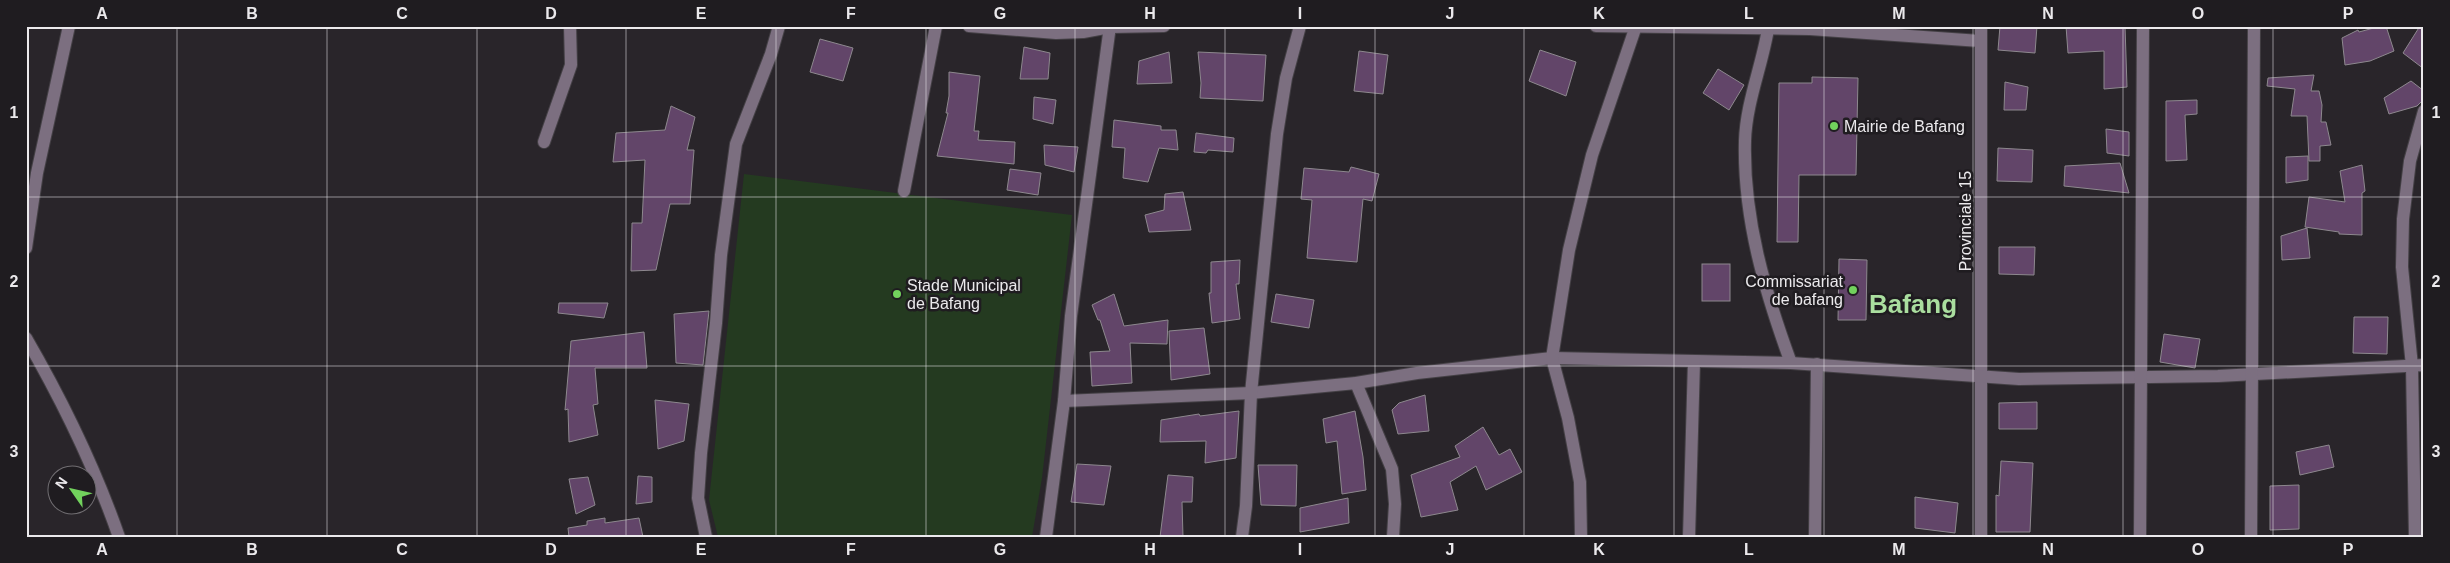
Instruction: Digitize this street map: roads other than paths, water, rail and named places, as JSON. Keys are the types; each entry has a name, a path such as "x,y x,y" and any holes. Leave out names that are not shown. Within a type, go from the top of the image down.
{"street":[{"path":"26,248 38,173 69,26"},
{"path":"544,142 571,65 570,26"},
{"path":"706,537 698,498 701,453 721,255 736,144 771,54 779,26"},
{"path":"904,190 936,26"},
{"path":"969,26 1056,32 1083,32 1110,27 1164,26"},
{"path":"1242,537 1246,506 1251,393 1277,134 1286,78 1300,26"},
{"path":"1596,26 1810,28 1980,41"},
{"name":"Provinciale 15","path":"1981,26 1982,211 1979,375 1981,537"},
{"path":"2140,537 2143,26"},
{"path":"2251,537 2254,26"},
{"path":"1046,537 1064,400 1071,316 1110,27"},
{"path":"1581,537 1580,482 1568,418 1552,358 1569,250 1590,165 1636,27"},
{"path":"1768,29 1764,55 1755,82 1745,140 1754,246 1770,305 1791,363"},
{"path":"2415,537 2418,365 2402,267 2403,219 2410,161 2424,111"},
{"path":"26,338 51,381 97,478 119,537"},
{"path":"1064,400 1251,393 1356,383 1417,373 1552,358 1817,364 2019,379 2253,374 2418,365"},
{"path":"1689,537 1694,361"},
{"path":"1814,537 1817,364"},
{"path":"1356,383 1392,469 1395,504 1393,537"}],"place":[{"name":"Mairie de Bafang","path":"1834,126"},
{"name":"Commissariat de bafang","path":"1853,290"},
{"name":"Stade Municipal de Bafang","path":"897,294"}],"district":[{"name":"Bafang","path":"1913,304"}]}
